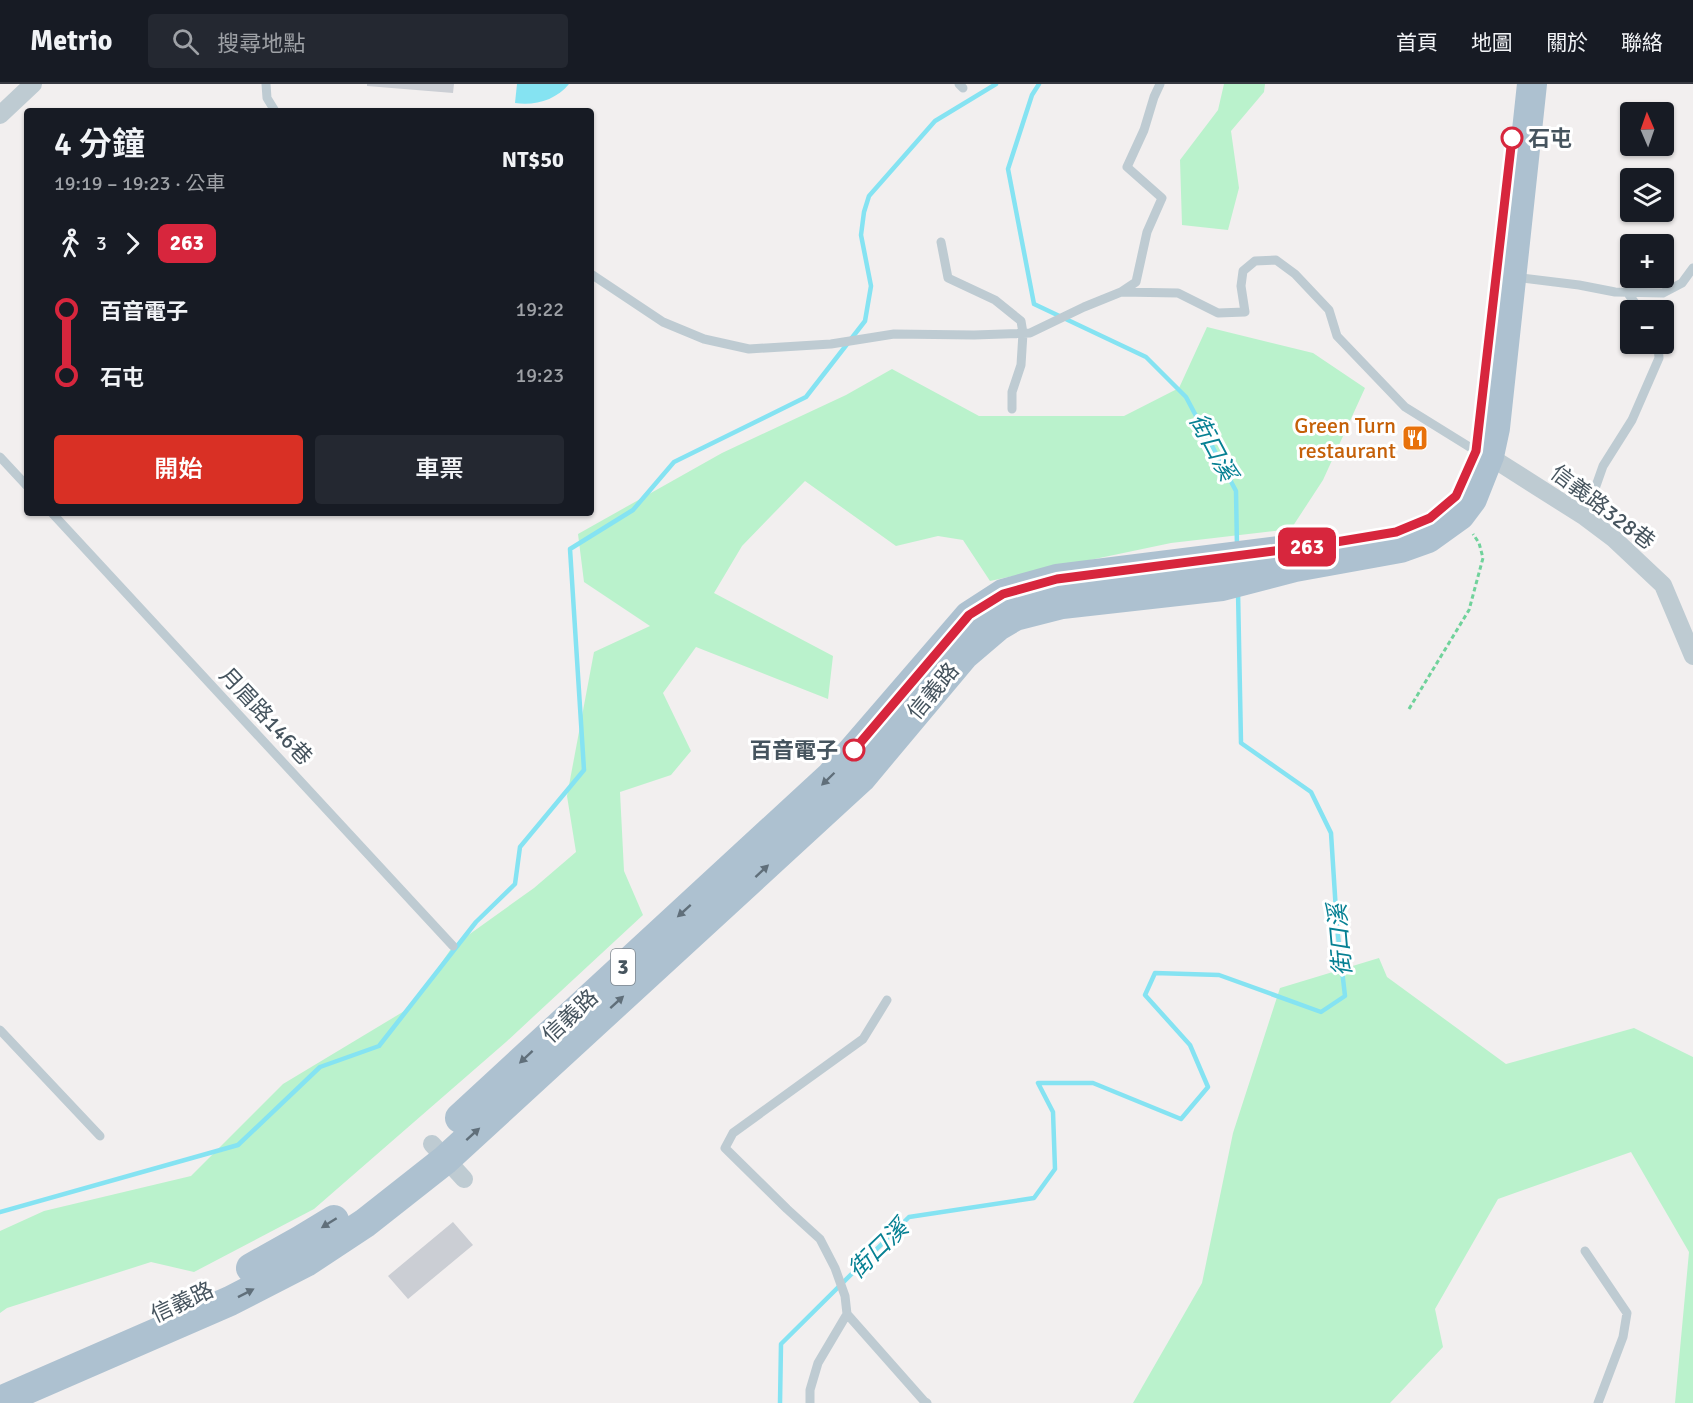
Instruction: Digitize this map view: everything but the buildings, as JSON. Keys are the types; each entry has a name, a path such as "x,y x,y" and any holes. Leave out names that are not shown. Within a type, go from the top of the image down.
{"main road":[{"name":"3","path":"1295,558 1400,548 1428,538 1460,515 1472,499 1482,453 1518,84"},
{"name":"3","path":"1295,558 1346,542 1396,532 1430,518 1456,496 1496,428 1507,276 1532,84"},
{"name":"信義路","path":"0,1401 230,1301 306,1262 365,1223 447,1161 754,878 856,766 964,655 998,626 1015,616 1062,604 1295,558"},
{"name":"信義路","path":"0,1383 172,1308 257,1265 371,1197 447,1161"}],"street":[{"path":"0,115 33,84"},
{"name":"信義路328巷","path":"1482,453 1613,538 1663,585 1693,656"}],"lane":[{"path":"266,84 267,98 273,108"},
{"path":"594,276 663,322 704,339 748,349 836,343 894,334 1030,333 1121,292 1137,282 1148,232 1162,198 1127,167 1144,130 1160,84"},
{"path":"941,242 948,278 995,300 1021,321 1023,333 1021,365 1012,392 1012,409"},
{"path":"1121,292 1179,293 1218,314 1245,312 1241,286 1243,271 1256,261 1276,260 1295,274 1329,310 1337,336 1405,407 1482,453"},
{"path":"1507,276 1615,292 1663,292 1682,283 1693,268"},
{"path":"1627,292 1633,300"},
{"path":"1585,518 1603,466 1632,420 1659,354"},
{"path":"0,457 24,483"},
{"name":"月眉路146巷","path":"55,516 453,946"},
{"path":"887,1000 863,1039 733,1133 725,1148 820,1239 845,1296 847,1314 927,1403"},
{"path":"0,1030 100,1136"},
{"path":"1585,1251 1627,1313 1623,1337 1598,1403"},
{"path":"810,1403 810,1390 818,1363 847,1314"}],"path":[{"path":"1409,709 1469,610 1483,558 1479,543 1460,515"}],"green space":[{"path":"1224,84 1265,84 1264,92 1231,131 1239,188 1228,230 1182,225 1180,160 1218,110"},
{"path":"1207,327 1313,353 1365,388 1323,480 1291,529 1171,543 990,581 963,540 938,536 896,546 805,481 742,546 714,593 833,656 828,699 696,647 663,693 691,751 671,775 620,792 624,871 643,915 506,1042 314,1209 194,1272 151,1262 7,1308 0,1313 0,1231 44,1211 191,1176 283,1084 411,1007 453,946 534,888 576,852 567,796 594,652 650,626 584,582 578,534 722,453 846,395 892,369 979,416 1124,416 1179,388"},
{"path":"1379,958 1387,977 1506,1064 1634,1028 1693,1057 1693,1403 1675,1403 1689,1252 1631,1152 1498,1199 1435,1309 1443,1347 1390,1403 1133,1403 1202,1283 1233,1133 1280,988"}],"water":[{"path":"517,84 569,84 564,90 545,101 523,104 515,103"}],"waterway":[{"path":"0,1212 238,1145 320,1067 379,1046 476,922 515,884 520,847 584,770 570,549 633,510 674,462 806,397 865,321 871,286 861,235 869,196 935,121 996,84"},
{"name":"街口溪","path":"1039,84 1032,95 1008,169 1034,304 1146,357 1186,397 1236,491 1237,547"},
{"name":"街口溪","path":"780,1403 781,1344 909,1217 1034,1198 1055,1169 1053,1112 1038,1083 1093,1083 1181,1119 1208,1087 1190,1045 1145,995 1155,973 1219,975 1321,1012 1345,996 1337,927 1331,833 1311,792 1241,743 1238,591"}],"bus line":[{"name":"263","path":"854,750 969,615 1003,594 1057,579 1346,542 1396,532 1430,518 1456,496 1476,451 1512,138"}],"place":[{"name":"石屯","path":"1512,138"},
{"name":"Green Turn restaurant","path":"1415,438"},
{"name":"百音電子","path":"854,750"}]}
